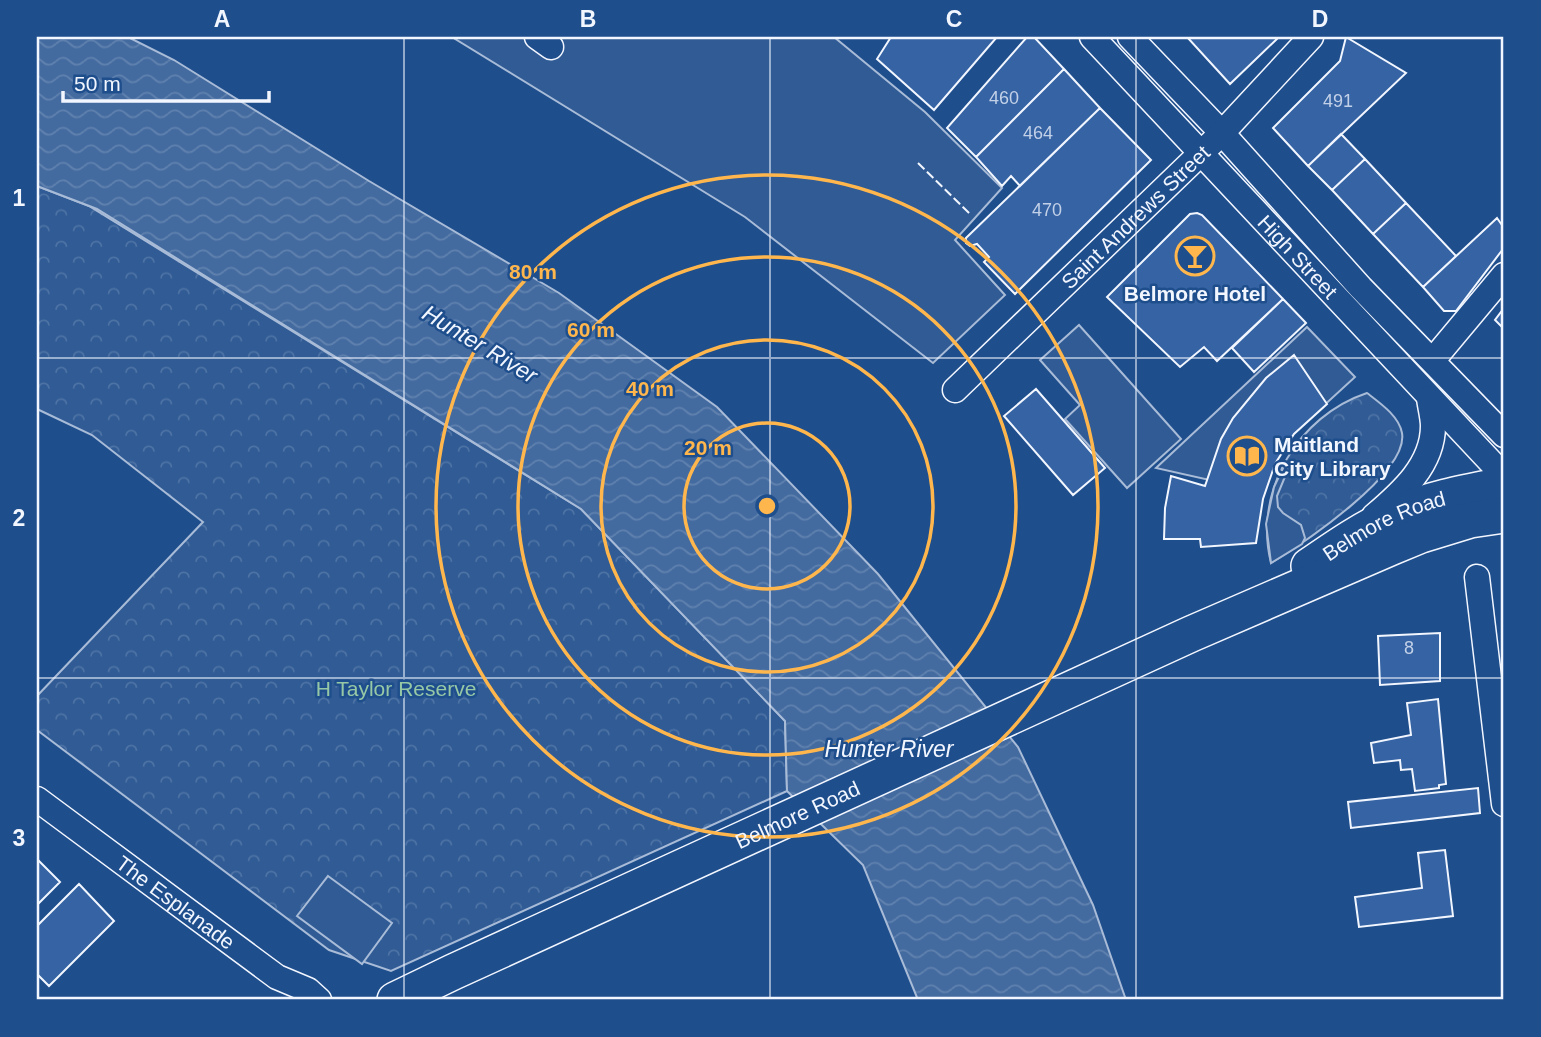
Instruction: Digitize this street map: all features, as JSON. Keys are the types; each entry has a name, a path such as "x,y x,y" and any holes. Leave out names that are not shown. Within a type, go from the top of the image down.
{"main road":[{"name":"Belmore Road","path":"1240,614 1343,542 1399,512 1463,493 1504,485"},
{"name":"Belmore Road","path":"395,1000 1191,634 1421,535 1470,520 1504,515"}],"street":[{"name":"High Street","path":"1092,37 1201,153 1352,296 1433,360 1504,435"},
{"name":"High Street","path":"1130,37 1222,133 1352,296 1429,398 1504,476"},
{"name":"Saint Andrews Street","path":"955,390 1222,133 1311,37"},
{"path":"1433,360 1504,275"},
{"path":"1343,542 1389,503 1419,471 1432,436 1429,398"},
{"path":"1478,576 1504,804"},
{"name":"The Esplanade","path":"37,799 277,977 308,990 319,1000"}],"green space":[{"name":"H Taylor Reserve","path":"37,186 89,206 581,509 785,721 787,791 391,971 329,950 37,730 37,696 203,522 92,435 37,409"},
{"path":"1367,393 1397,421 1402,433 1400,449 1389,468 1351,506 1271,563 1267,536 1269,509 1275,484 1286,460 1320,419 1342,404"}],"shaded area":[{"path":"452,37 834,37 925,112 1002,188 955,240 1005,295 933,363 745,217"},
{"path":"1079,325 1181,439 1127,488 1065,419 1080,405 1040,360"},
{"path":"1307,327 1355,377 1236,486 1156,468"},
{"path":"1285,464 1289,467 1277,496 1278,507 1301,525 1305,538 1302,544 1271,563 1266,524 1274,487"},
{"path":"328,876 392,923 362,964 297,916"}],"water":[{"name":"Hunter River","path":"37,37 128,37 174,60 369,181 559,293 717,407 878,574 1018,747 1093,905 1126,1000 918,1000 863,865 787,791 785,721 581,509 97,209 37,186"}],"building":[{"path":"891,37 997,37 934,110 877,59"},
{"path":"1027,37 1034,37 1064,69 976,157 947,128"},
{"path":"1187,37 1279,37 1230,84"},
{"path":"1346,37 1406,73 1308,166 1273,128 1340,61"},
{"path":"1064,69 1100,108 1020,186 1011,176 1002,186 976,157"},
{"path":"1100,108 1151,160 1015,294 984,262 989,257 977,244 970,246 966,243 966,238"},
{"path":"1341,134 1365,159 1332,190 1308,166"},
{"path":"1365,159 1406,203 1373,234 1332,190"},
{"path":"1406,203 1456,256 1423,287 1373,234"},
{"name":"Belmore Hotel","path":"1190,214 1202,215 1283,299 1217,361 1204,347 1180,367 1107,297"},
{"path":"1497,218 1504,228 1503,249 1456,311 1444,311 1423,287"},
{"path":"1283,299 1306,323 1254,372 1232,348"},
{"path":"1504,308 1504,329 1495,320"},
{"name":"Maitland City Library","path":"1294,355 1327,404 1294,434 1275,464 1263,499 1256,543 1201,547 1200,539 1164,539 1165,508 1171,476 1205,486 1221,439 1233,418 1266,378"},
{"path":"1036,389 1105,468 1073,495 1004,416"},
{"path":"1440,633 1440,681 1380,685 1378,636"},
{"path":"1438,699 1446,784 1439,785 1439,788 1415,791 1412,769 1401,770 1400,760 1374,763 1371,743 1411,735 1407,703"},
{"path":"1478,788 1480,813 1351,828 1348,802"},
{"path":"1445,850 1453,916 1359,927 1355,897 1422,888 1418,853"},
{"path":"37,859 60,882 37,905"},
{"path":"79,884 114,921 49,986 37,974 37,926"}],"fence":[{"path":"918,163 970,214"}],"place":[{"name":"Belmore Hotel","path":"1195,256"},
{"name":"Maitland City Library","path":"1247,456"}]}
